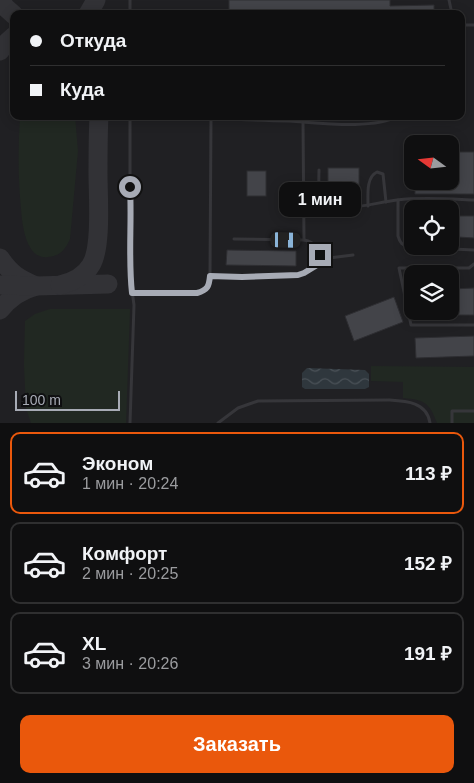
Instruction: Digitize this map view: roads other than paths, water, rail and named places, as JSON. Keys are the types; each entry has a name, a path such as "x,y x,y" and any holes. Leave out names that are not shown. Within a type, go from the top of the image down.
{"lane":[{"path":"130,120 130,276 134,305 130,423"},
{"path":"132,293 197,293 204,292 209,283 211,120"},
{"path":"270,120 359,124 391,120"},
{"path":"303,122 304,240"},
{"path":"319,170 319,199 325,207 368,206 398,200 474,200"},
{"path":"368,206 370,179 377,172 383,174 386,202"},
{"path":"398,200 398,236 402,245 409,247 474,250"},
{"path":"234,239 309,241 318,249 322,262"},
{"path":"210,276 298,275 329,258 353,255"},
{"path":"474,264 469,268 399,268 411,325 474,325"},
{"path":"218,423 238,408 258,401 389,400 404,401 421,406 425,410 430,423"},
{"path":"452,423 452,411 474,411"}],"water":[{"path":"307,368 365,370 369,374 369,387 365,389 305,389 302,387 302,373"}]}
